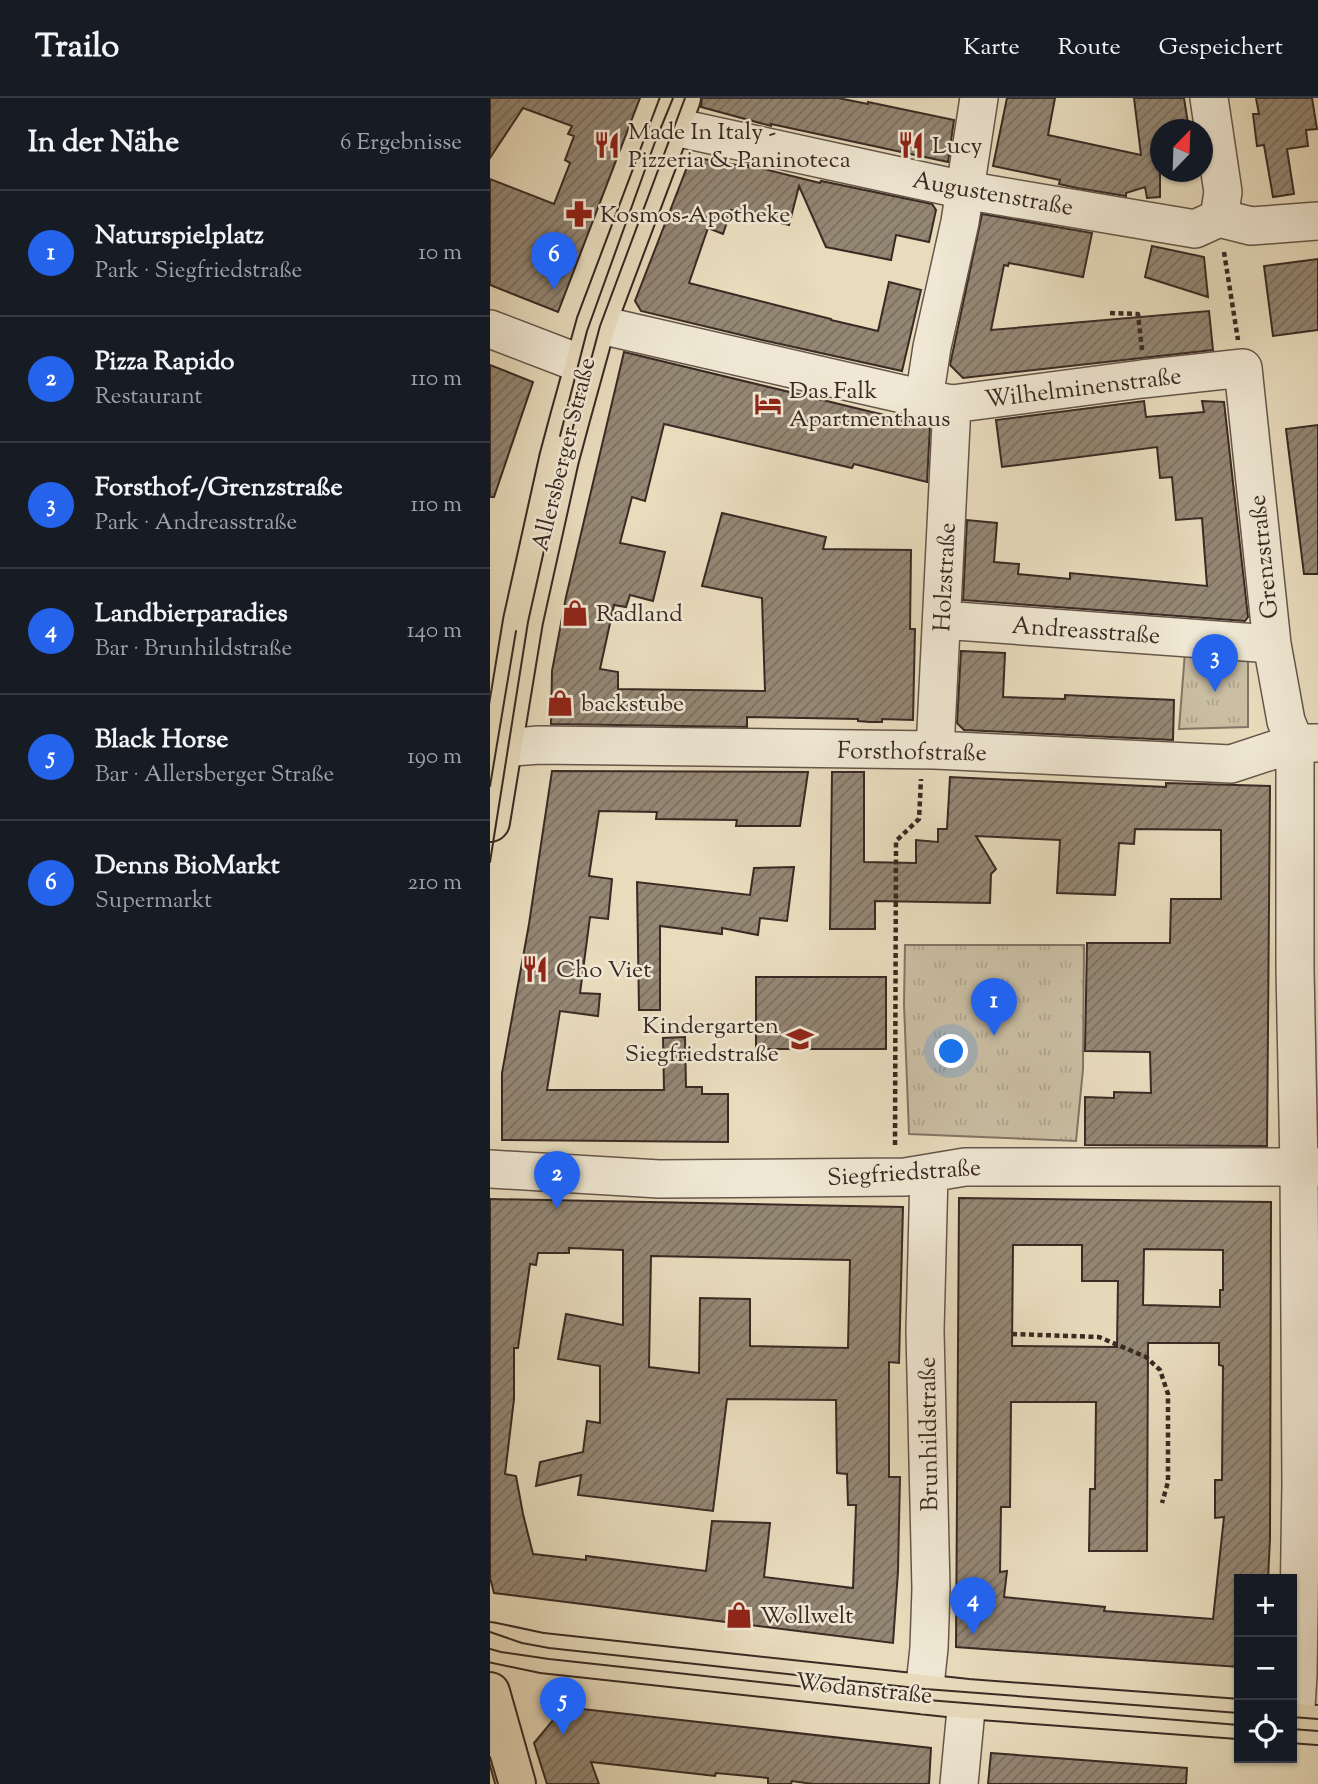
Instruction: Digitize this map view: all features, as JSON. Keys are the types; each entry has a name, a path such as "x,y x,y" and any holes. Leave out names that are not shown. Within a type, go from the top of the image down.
{"main road":[{"name":"Allersberger Straße","path":"490,822 496,748 559,458 596,324 675,112"},
{"name":"Wodanstraße","path":"490,1642 542,1653 924,1695 1234,1719"},
{"path":"490,1692 516,1784"}],"street":[{"name":"Holzstraße","path":"929,750 942,620 938,402 932,347 960,222 979,98"},
{"path":"1209,98 1223,192 1220,218"},
{"name":"Augustenstraße","path":"675,112 964,190 1195,229 1220,218 1251,226 1318,221"},
{"name":"Wilhelminenstraße","path":"596,324 938,402 1243,368"},
{"path":"490,329 584,365"},
{"name":"Grenzstraße","path":"1243,368 1272,644 1286,721 1306,743 1294,969 1308,1167 1298,1675 1301,1724"},
{"name":"Andreasstraße","path":"942,620 1272,644"},
{"name":"Forsthofstraße","path":"496,748 539,745 929,750 1231,764 1306,743"},
{"name":"Siegfriedstraße","path":"490,1169 659,1179 917,1175 965,1167 1308,1167"},
{"name":"Brunhildstraße","path":"917,1175 925,1331 931,1589 924,1695"},
{"path":"960,1784 967,1699"}],"path":[{"path":"1220,218 1243,368"},
{"path":"1110,313 1138,314 1142,379"},
{"path":"917,1175 894,1143 896,841 919,819 929,750"},
{"path":"1012,1334 1099,1337 1146,1357 1160,1370 1168,1394 1168,1482 1162,1503"}],"green space":[{"path":"1185,652 1248,656 1248,727 1179,729"},
{"path":"905,945 1084,945 1083,1069 1076,1141 909,1134 904,1004"}],"building":[{"path":"490,98 640,98 558,312 490,285 490,179 554,204 570,163 565,160 574,136 568,134 572,126 523,108 490,158"},
{"path":"702,98 838,98 954,120 948,162 771,126 701,107"},
{"path":"1007,98 1055,98 1048,135 1141,155 1134,98 1184,98 1187,119 1150,119 1150,182 1160,182 1160,197 1147,198 1145,187 1126,193 1126,196 1059,184 1060,180 993,166"},
{"path":"1256,98 1312,98 1317,129 1306,130 1308,146 1287,149 1294,194 1273,197 1264,145 1257,146 1253,114 1259,114"},
{"path":"698,158 748,165 820,183 821,181 932,204 936,210 929,242 896,235 891,260 826,247 799,186 789,225 731,210 723,234 708,228 689,283 878,331 889,282 921,290 902,371 641,311 635,301 689,162"},
{"path":"982,214 1092,233 1083,277 1009,263 1008,266 1004,265 991,330 1209,311 1213,350 963,378 950,365"},
{"path":"1152,246 1204,257 1208,297 1145,277"},
{"path":"1318,259 1318,330 1273,336 1264,266"},
{"path":"624,352 930,426 927,482 854,464 852,468 664,424 645,501 632,497 620,543 665,552 653,601 630,595 626,607 614,605 600,669 618,672 618,689 765,691 762,598 702,586 722,513 826,537 823,549 911,550 910,629 915,629 913,720 882,719 882,722 870,722 858,719 747,717 747,727 551,724 552,671 566,597"},
{"path":"490,365 533,382 494,497 490,497"},
{"path":"1144,401 1146,417 1204,412 1202,401 1224,402 1248,617 1245,621 963,600 967,520 997,523 994,562 1019,564 1018,574 1070,579 1070,573 1207,586 1202,518 1176,520 1172,477 1160,478 1157,447 1002,467 996,420"},
{"path":"1318,425 1318,574 1304,574 1286,429"},
{"path":"961,651 1005,653 1003,697 1065,699 1065,695 1174,700 1173,740 964,730 957,723"},
{"path":"552,771 808,772 800,826 736,826 737,820 656,819 657,812 599,811 589,876 612,879 608,919 590,917 580,993 600,994 598,1016 560,1011 547,1090 664,1090 663,1038 685,1037 686,1087 702,1087 702,1094 728,1094 728,1142 502,1140 502,1073 529,924"},
{"path":"832,772 864,772 864,862 916,863 916,840 938,842 938,829 947,829 950,777 1166,787 1166,783 1270,786 1267,1146 1085,1145 1085,1097 1114,1098 1114,1092 1151,1093 1150,1052 1085,1051 1087,943 1170,943 1171,899 1221,899 1221,830 1135,829 1134,844 1119,843 1115,895 1057,893 1060,840 976,836 996,869 991,874 990,903 875,901 875,929 830,929"},
{"path":"794,867 787,921 760,918 758,935 722,928 722,934 660,926 660,1010 639,1010 637,882 750,895 754,868"},
{"path":"756,977 886,977 886,1049 756,1049"},
{"path":"959,1198 1271,1202 1268,1574 1234,1574 1234,1667 956,1647","holes":["1013,1245 1082,1245 1082,1281 1118,1281 1117,1347 1012,1346","1144,1249 1223,1250 1223,1290 1220,1290 1220,1307 1143,1305","1148,1343 1219,1343 1219,1365 1223,1366 1222,1480 1215,1480 1215,1518 1224,1517 1213,1619 1104,1611 1105,1607 1004,1597 1007,1571 1000,1572 1001,1507 1010,1507 1011,1402 1096,1402 1095,1489 1090,1489 1089,1551 1147,1551"]},
{"path":"490,1199 903,1207 899,1363 889,1362 889,1477 900,1477 893,1643 494,1593 490,1578","holes":["569,1248 623,1250 623,1325 566,1314 558,1359 600,1366 600,1423 587,1421 583,1452 540,1462 536,1486 581,1475 578,1495 713,1511 727,1399 836,1400 837,1473 847,1474 848,1505 856,1505 853,1588 764,1577 770,1523 712,1521 706,1571 586,1556 586,1560 533,1554 516,1476 505,1474 514,1399 514,1348 518,1348 530,1264 536,1265 538,1253 569,1253","651,1256 850,1260 848,1348 750,1346 750,1299 700,1298 699,1373 649,1367"]},
{"path":"564,1707 931,1748 929,1784 813,1784 792,1781 791,1784 768,1784 768,1778 716,1773 715,1776 591,1762 599,1784 547,1784 534,1743"},
{"path":"991,1753 1187,1768 1186,1784 988,1784"}],"tram line":[{"path":"560,436 587,331 673,98"},
{"path":"490,862 528,622 564,461 600,326 685,98"},
{"path":"490,786 516,631"},
{"path":"490,1632 522,1643 549,1648 925,1689 1234,1713"},
{"path":"490,1649 549,1659 915,1699 1234,1725"},
{"path":"1297,1717 1318,1719"},
{"path":"1297,1729 1318,1731"},
{"path":"490,1757 498,1784"}],"place":[{"name":"Made In Italy - Pizzeria & Paninoteca","path":"607,145"},
{"name":"Lucy","path":"911,145"},
{"name":"Kosmos-Apotheke","path":"579,214"},
{"name":"Denns BioMarkt","path":"554,290"},
{"name":"Das Falk Apartmenthaus","path":"768,404"},
{"name":"Radland","path":"575,613"},
{"name":"Forsthof-/Grenzstraße","path":"1215,692"},
{"name":"backstube","path":"560,703"},
{"name":"Cho Viet","path":"535,969"},
{"name":"Naturspielplatz","path":"994,1036"},
{"name":"Kindergarten Siegfriedstraße","path":"800,1039"},
{"name":"Pizza Rapido","path":"557,1209"},
{"name":"Wollwelt","path":"739,1615"},
{"name":"Landbierparadies","path":"973,1635"},
{"name":"Black Horse","path":"563,1735"}]}
